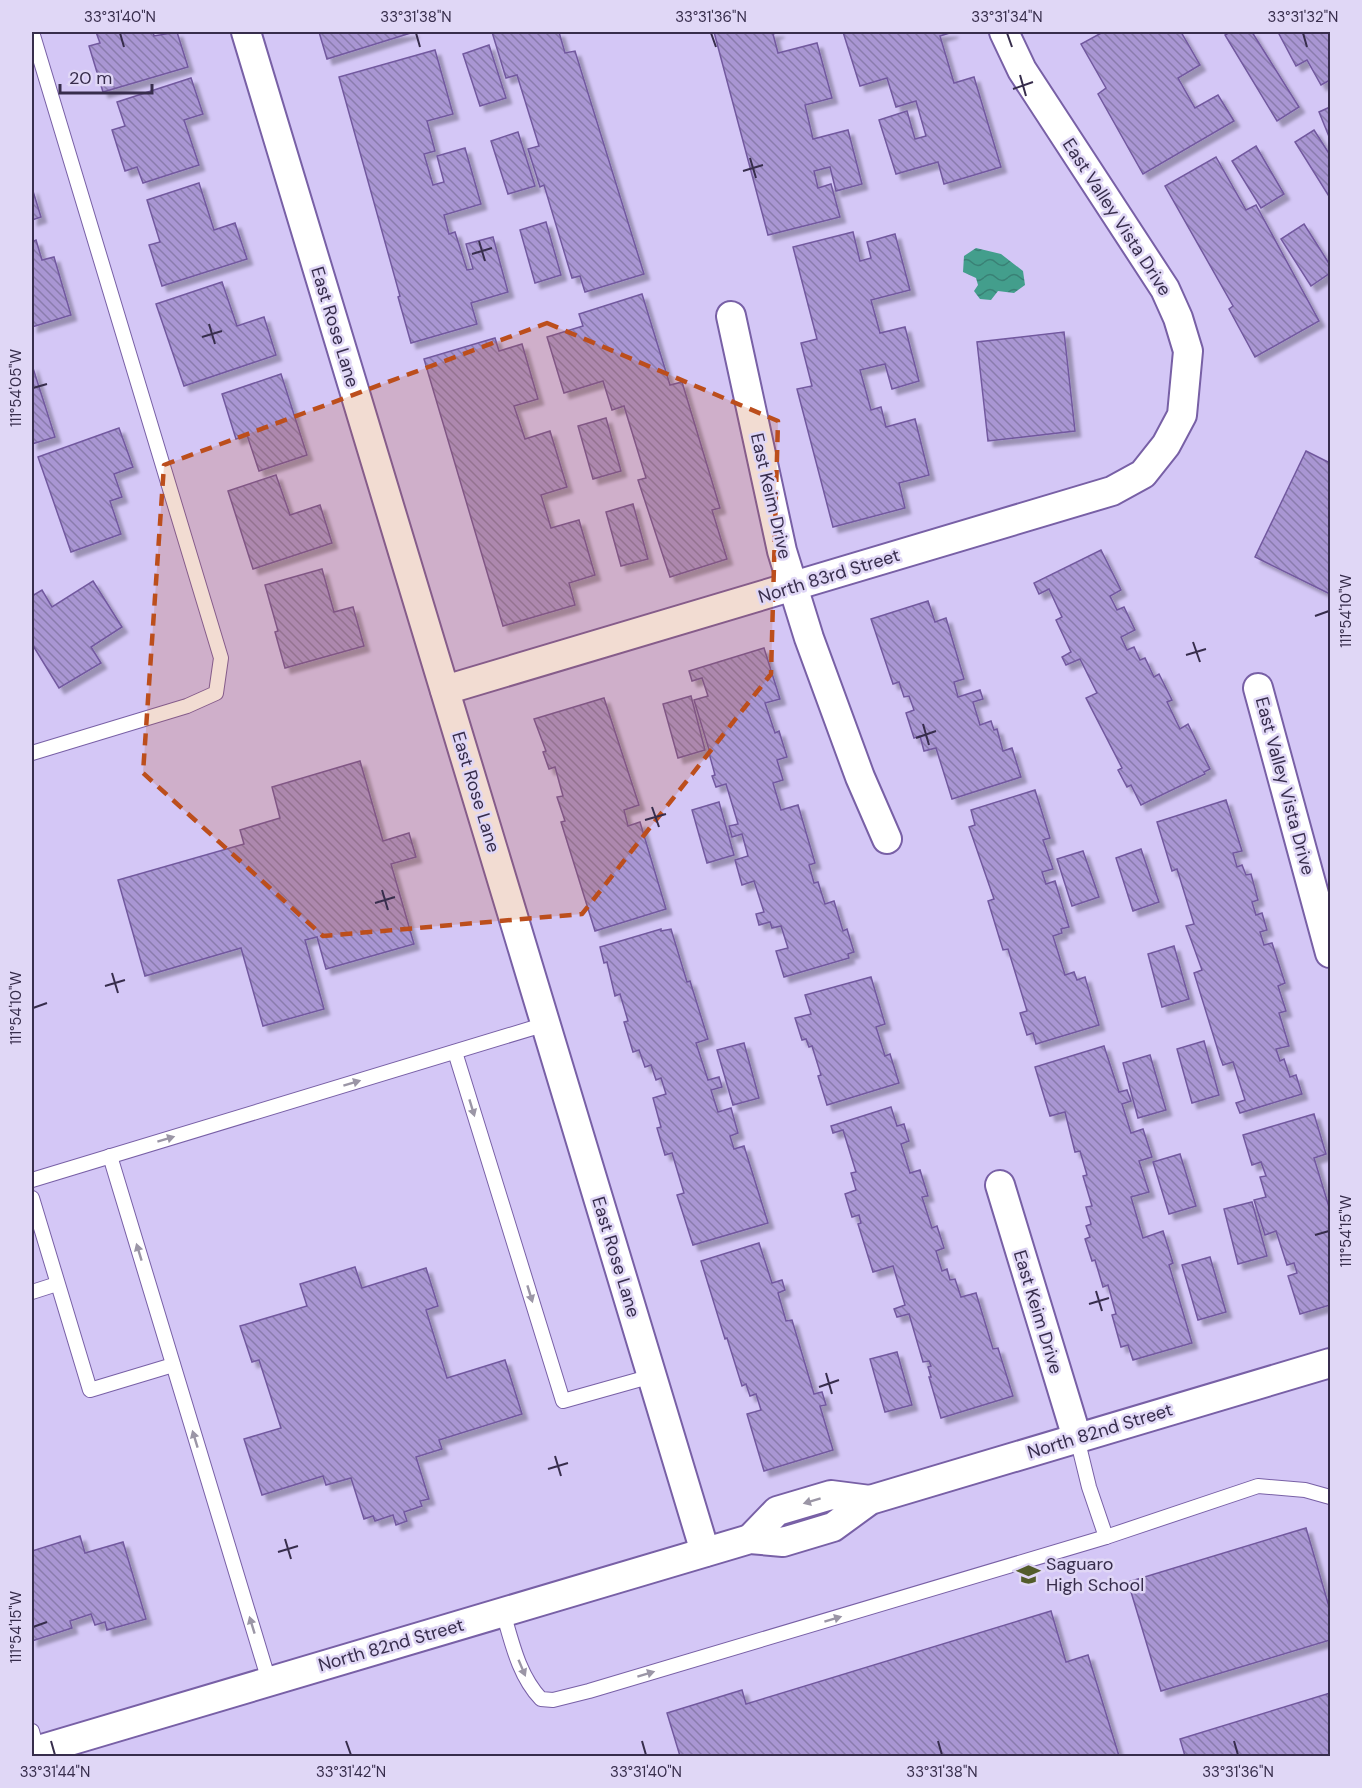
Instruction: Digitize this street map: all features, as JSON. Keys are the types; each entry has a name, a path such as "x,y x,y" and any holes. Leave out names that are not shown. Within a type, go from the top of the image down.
{"street":[{"name":"East Rose Lane","path":"246,32 705,1552"},
{"name":"East Valley Vista Drive","path":"1004,32 1022,70 1165,289 1178,318 1188,351 1182,415"},
{"name":"East Keim Drive","path":"731,316 782,551 809,638 860,777 886,839"},
{"name":"North 83rd Street","path":"445,690 1112,491 1143,474 1166,446 1182,415"},
{"name":"East Valley Vista Drive","path":"1258,688 1330,953"},
{"name":"East Keim Drive","path":"1000,1185 1077,1438"},
{"name":"North 82nd Street","path":"33,1744 269,1682 750,1539 783,1542 833,1527 870,1500 1330,1363"}],"lane":[{"path":"32,32 221,658 216,693 187,706 32,753"},
{"path":"32,1180 546,1024"},
{"path":"455,1052 562,1401 652,1376"},
{"path":"110,1156 269,1682"},
{"path":"32,1198 90,1390 173,1365"},
{"path":"32,1292 57,1284"},
{"path":"1077,1438 1089,1486 1106,1538"},
{"path":"503,1612 516,1653 532,1690 542,1699 553,1700 1106,1538 1258,1486 1305,1490 1330,1497"}],"highlighted area":[{"path":"547,323 778,421 771,674 582,914 323,936 143,773 164,465"}],"water":[{"path":"976,248 1001,254 1023,271 1025,285 1014,293 998,291 991,300 980,299 974,291 978,285 976,278 963,272 964,256"}],"building":[{"path":"96,32 153,32 154,36 177,32 188,67 103,92 89,46 100,43"},
{"path":"319,32 414,32 327,59"},
{"path":"492,32 559,32 565,53 575,51 644,274 585,292 580,276 572,278 544,185 540,187 528,149 539,146 517,75 506,78"},
{"path":"714,32 779,32 773,34 778,53 817,43 832,98 805,105 813,139 848,130 862,184 836,191 830,167 814,171 818,188 831,184 840,217 768,235"},
{"path":"843,32 953,32 940,36 954,83 974,77 1001,167 944,184 938,162 896,174 879,120 907,111 915,139 926,136 916,101 896,107 887,78 860,86"},
{"path":"1103,32 1181,32 1200,65 1178,78 1195,108 1218,95 1234,121 1143,174 1098,94 1106,88 1081,44"},
{"path":"1230,32 1252,32 1299,107 1277,121 1225,35"},
{"path":"1278,32 1330,32 1330,80 1321,85 1307,60 1296,66"},
{"path":"489,45 506,98 480,106 463,54"},
{"path":"435,50 453,114 427,121 435,151 424,154 433,185 444,182 437,156 465,148 481,204 444,215 449,234 455,232 467,270 473,269 466,244 493,237 508,292 471,303 477,324 411,343 339,77"},
{"path":"191,78 203,114 184,120 199,165 143,183 137,167 125,171 112,130 125,126 117,102"},
{"path":"1330,107 1330,139 1319,112"},
{"path":"1314,130 1330,155 1330,198 1295,142"},
{"path":"518,132 535,186 508,194 491,141"},
{"path":"1256,146 1284,194 1261,208 1232,161"},
{"path":"1216,157 1246,210 1256,205 1319,321 1255,357 1229,309 1233,306 1165,186"},
{"path":"199,183 214,230 235,223 247,259 162,286 149,245 160,242 147,200"},
{"path":"32,188 41,217 32,220"},
{"path":"546,222 561,275 535,283 520,230"},
{"path":"1304,224 1330,265 1330,273 1311,286 1281,239"},
{"path":"853,232 860,261 871,258 867,242 895,234 910,290 871,300 880,333 905,327 919,381 892,389 885,364 860,370 871,410 881,407 886,427 915,419 929,475 899,483 905,508 833,527 797,389 812,386 801,343 817,339 793,247"},
{"path":"36,240 42,260 54,257 71,315 32,327 32,242"},
{"path":"222,282 237,326 264,317 276,355 184,386 156,304"},
{"path":"642,294 670,385 682,382 720,508 712,510 727,559 670,577 638,480 646,478 624,406 612,410 603,381 564,393 547,337 583,326 579,314"},
{"path":"1064,332 1075,431 988,441 977,342"},
{"path":"495,338 499,351 522,344 538,399 514,406 525,439 550,431 567,487 541,495 551,528 579,520 595,575 569,583 575,605 503,626 424,359"},
{"path":"32,365 55,437 32,444"},
{"path":"281,374 307,455 259,471 247,435 236,439 222,394"},
{"path":"606,418 621,471 593,479 578,426"},
{"path":"119,428 133,467 114,474 122,497 110,501 121,534 71,552 38,457"},
{"path":"1306,451 1330,463 1330,594 1255,557"},
{"path":"276,475 290,515 320,505 332,543 253,569 228,491"},
{"path":"633,504 648,559 621,566 606,512"},
{"path":"1101,550 1121,590 1110,596 1117,610 1124,607 1135,630 1121,637 1127,650 1134,647 1140,660 1145,658 1154,677 1159,674 1172,700 1167,702 1180,729 1188,724 1210,769 1204,772 1205,774 1141,805 1131,785 1127,787 1118,770 1122,768 1086,698 1097,693 1080,659 1066,665 1062,657 1071,652 1056,620 1062,617 1049,589 1039,594 1034,583"},
{"path":"322,569 334,612 353,607 364,646 285,668 275,632 278,631 265,585"},
{"path":"93,581 122,627 91,647 101,663 59,688 32,644 32,596 42,590 52,607"},
{"path":"928,601 935,622 946,618 964,679 954,682 958,697 980,690 983,699 973,702 980,725 991,721 994,730 997,729 1003,751 1012,748 1021,777 952,799 936,748 924,751 920,736 914,738 906,713 914,710 909,696 904,697 899,682 893,684 871,619"},
{"path":"764,648 780,699 765,703 775,733 779,731 787,757 777,760 783,780 773,783 781,810 798,805 815,863 809,865 814,883 818,882 825,904 834,901 843,931 847,929 854,952 848,954 849,958 784,977 776,951 788,948 781,926 772,928 770,922 759,925 756,914 764,912 754,881 742,885 735,860 748,856 742,834 732,837 729,826 738,824 726,784 716,787 712,776 715,775 710,753 694,700 708,696 702,678 692,681 689,671"},
{"path":"691,696 705,750 678,758 663,704"},
{"path":"604,698 639,805 624,810 628,826 640,822 666,909 595,931 561,822 565,821 557,797 563,796 555,767 549,769 543,752 546,751 534,719"},
{"path":"360,761 383,841 409,833 416,857 391,864 414,944 326,969 317,937 305,940 324,1009 263,1026 241,948 145,976 118,880 244,844 240,830 280,818 272,787"},
{"path":"1035,790 1050,838 1043,840 1053,869 1042,872 1046,884 1055,881 1069,927 1061,929 1062,933 1053,936 1065,975 1074,972 1077,980 1085,977 1099,1025 1036,1044 1033,1033 1027,1035 1020,1013 1027,1011 1008,949 1003,950 988,901 994,899 969,827 975,825 971,810"},
{"path":"1226,800 1242,851 1233,853 1237,867 1242,865 1246,875 1251,874 1258,900 1252,902 1256,915 1262,913 1267,930 1260,932 1264,945 1272,943 1285,983 1278,986 1286,1011 1279,1013 1289,1046 1276,1049 1280,1061 1284,1059 1290,1077 1296,1075 1302,1094 1240,1113 1236,1103 1245,1100 1233,1062 1223,1065 1220,1057 1194,973 1202,970 1186,926 1194,924 1177,869 1172,871 1157,822"},
{"path":"719,802 734,855 707,863 692,810"},
{"path":"1141,849 1159,902 1133,911 1116,858"},
{"path":"1083,851 1099,897 1072,906 1057,859"},
{"path":"661,929 661,931 671,929 687,982 690,981 708,1039 696,1043 708,1080 719,1077 722,1087 711,1090 718,1112 731,1108 738,1133 730,1136 734,1149 744,1146 768,1223 693,1245 677,1195 684,1193 672,1153 665,1155 657,1128 661,1127 653,1098 666,1094 661,1078 656,1080 651,1065 645,1067 639,1050 633,1052 624,1022 628,1021 620,994 615,996 607,962 604,963 600,947"},
{"path":"1174,946 1189,999 1162,1007 1148,954"},
{"path":"871,977 885,1024 876,1027 885,1056 890,1054 899,1083 827,1105 812,1046 809,1047 806,1039 802,1040 795,1018 811,1014 805,995"},
{"path":"1204,1041 1219,1095 1192,1103 1177,1049"},
{"path":"744,1043 759,1098 733,1105 717,1050"},
{"path":"1104,1046 1119,1092 1127,1090 1131,1101 1122,1104 1131,1133 1143,1129 1152,1157 1139,1161 1149,1192 1131,1197 1143,1238 1163,1231 1173,1263 1169,1265 1192,1343 1133,1360 1128,1345 1121,1347 1112,1315 1116,1314 1108,1285 1103,1287 1095,1260 1092,1261 1085,1239 1090,1237 1086,1226 1091,1224 1086,1207 1092,1206 1083,1176 1087,1175 1080,1151 1075,1152 1065,1112 1050,1116 1035,1067"},
{"path":"1150,1055 1166,1110 1138,1118 1123,1063"},
{"path":"891,1107 897,1126 904,1124 909,1141 901,1144 910,1173 920,1170 928,1196 922,1197 932,1228 937,1226 944,1248 936,1251 942,1271 947,1269 950,1280 955,1279 961,1297 976,1293 993,1349 998,1348 1013,1396 941,1418 929,1377 931,1377 928,1367 931,1366 929,1361 923,1362 909,1314 897,1317 894,1309 905,1305 893,1266 873,1272 858,1224 861,1223 859,1215 852,1217 845,1194 856,1190 851,1173 856,1172 843,1130 833,1133 831,1126"},
{"path":"1314,1114 1326,1154 1314,1158 1330,1207 1330,1305 1300,1314 1288,1276 1297,1273 1294,1263 1287,1265 1276,1231 1265,1235 1254,1200 1266,1197 1260,1177 1266,1176 1261,1162 1252,1165 1243,1135"},
{"path":"1180,1154 1196,1206 1169,1214 1153,1162"},
{"path":"1252,1202 1267,1256 1238,1264 1224,1209"},
{"path":"759,1243 772,1283 782,1280 785,1290 778,1293 786,1321 792,1320 814,1394 822,1392 826,1405 820,1406 833,1450 764,1471 747,1414 761,1410 756,1394 750,1396 746,1384 742,1386 701,1261"},
{"path":"1210,1257 1226,1312 1198,1320 1182,1265"},
{"path":"355,1267 362,1288 426,1268 438,1306 426,1310 447,1378 505,1360 522,1414 439,1440 442,1449 416,1457 429,1499 420,1501 422,1506 404,1512 407,1521 396,1525 393,1515 375,1521 373,1516 364,1519 351,1478 326,1485 323,1476 262,1495 244,1439 281,1428 259,1360 252,1362 240,1326 307,1306 300,1284"},
{"path":"897,1352 912,1405 885,1412 870,1359"},
{"path":"1306,1528 1330,1610 1330,1640 1161,1691 1128,1582"},
{"path":"80,1536 85,1553 123,1542 146,1619 107,1630 105,1622 95,1625 91,1614 70,1621 72,1628 32,1641 32,1551"},
{"path":"1051,1611 1066,1662 1088,1655 1119,1756 680,1756 667,1713 742,1690 746,1704"},
{"path":"1330,1693 1330,1756 1185,1756 1180,1739"}],"place":[{"name":"Saguaro High School","path":"1028,1574"}]}
